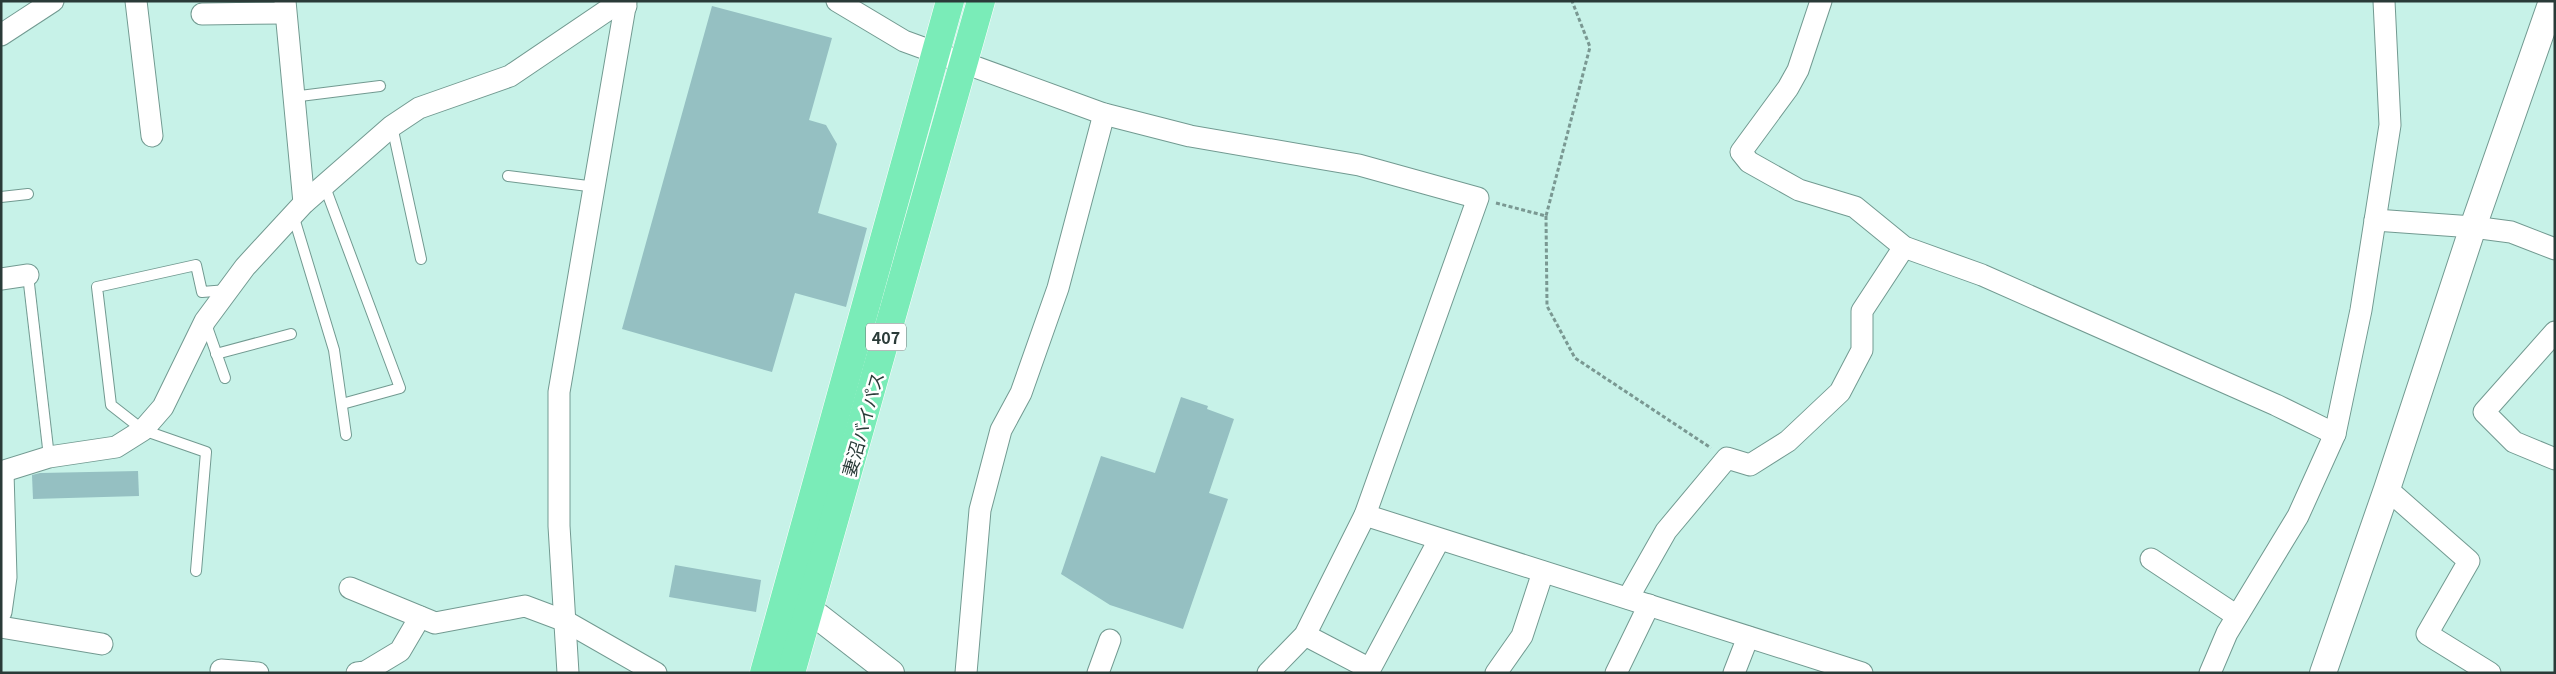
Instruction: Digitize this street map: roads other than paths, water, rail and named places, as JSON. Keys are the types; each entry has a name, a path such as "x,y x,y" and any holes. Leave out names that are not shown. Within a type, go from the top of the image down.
{"highway":[{"name":"妻沼バイパス","path":"764,673 788,594 950,1"},
{"name":"妻沼バイパス","path":"791,673 981,1"}],"street":[{"path":"1,35 33,8 53,1"},
{"path":"136,1 152,136"},
{"path":"837,1 863,8 904,41 1104,114 1190,136 1359,165 1478,198 1365,515 1305,635 1273,671"},
{"path":"1821,1 1798,70 1788,88 1741,152 1748,162 1799,190 1855,208 1904,247 1982,275 2276,405 2334,434"},
{"path":"2210,673 2227,633 2298,516 2334,434 2362,310 2390,125 2384,1"},
{"path":"1,612 6,577 2,472 49,457 116,447 143,430 163,407 205,321 246,267 299,210 392,126 419,108 510,76 614,5 626,4 596,187 559,392 559,526 568,673"},
{"path":"202,14 285,7 299,210"},
{"path":"2323,673 2387,489 2473,227 2551,18"},
{"path":"966,673 980,510 1001,430 1021,393 1058,288 1104,114"},
{"path":"2375,220 2473,227 2511,232 2555,249"},
{"path":"1628,598 1666,531 1727,458 1750,465 1788,441 1840,392 1862,350 1862,312 1904,247"},
{"path":"1,279 28,275"},
{"path":"2555,332 2484,412 2514,442 2555,460"},
{"path":"2387,489 2469,562 2427,634 2490,673"},
{"path":"1365,515 1862,673"},
{"path":"1305,635 1370,669 1439,540"},
{"path":"2151,558 2238,616"},
{"path":"1496,673 1522,636 1543,572"},
{"path":"350,588 435,623 524,606 565,622 656,673"},
{"path":"788,594 891,673"},
{"path":"1616,673 1649,605"},
{"path":"357,673 365,672 400,651 420,617"},
{"path":"1,627 102,644"},
{"path":"1734,673 1748,637"},
{"path":"1098,673 1110,640"},
{"path":"221,670 258,673"}],"lane":[{"path":"292,96 380,86"},
{"path":"392,126 422,259"},
{"path":"508,176 596,187"},
{"path":"325,187 400,388 342,404"},
{"path":"1,197 28,194"},
{"path":"299,210 334,350 346,435"},
{"path":"196,572 206,452 143,430 111,405 97,287 196,265 202,292 229,289"},
{"path":"28,275 49,457"},
{"path":"205,321 225,378"},
{"path":"216,354 291,334"}]}
